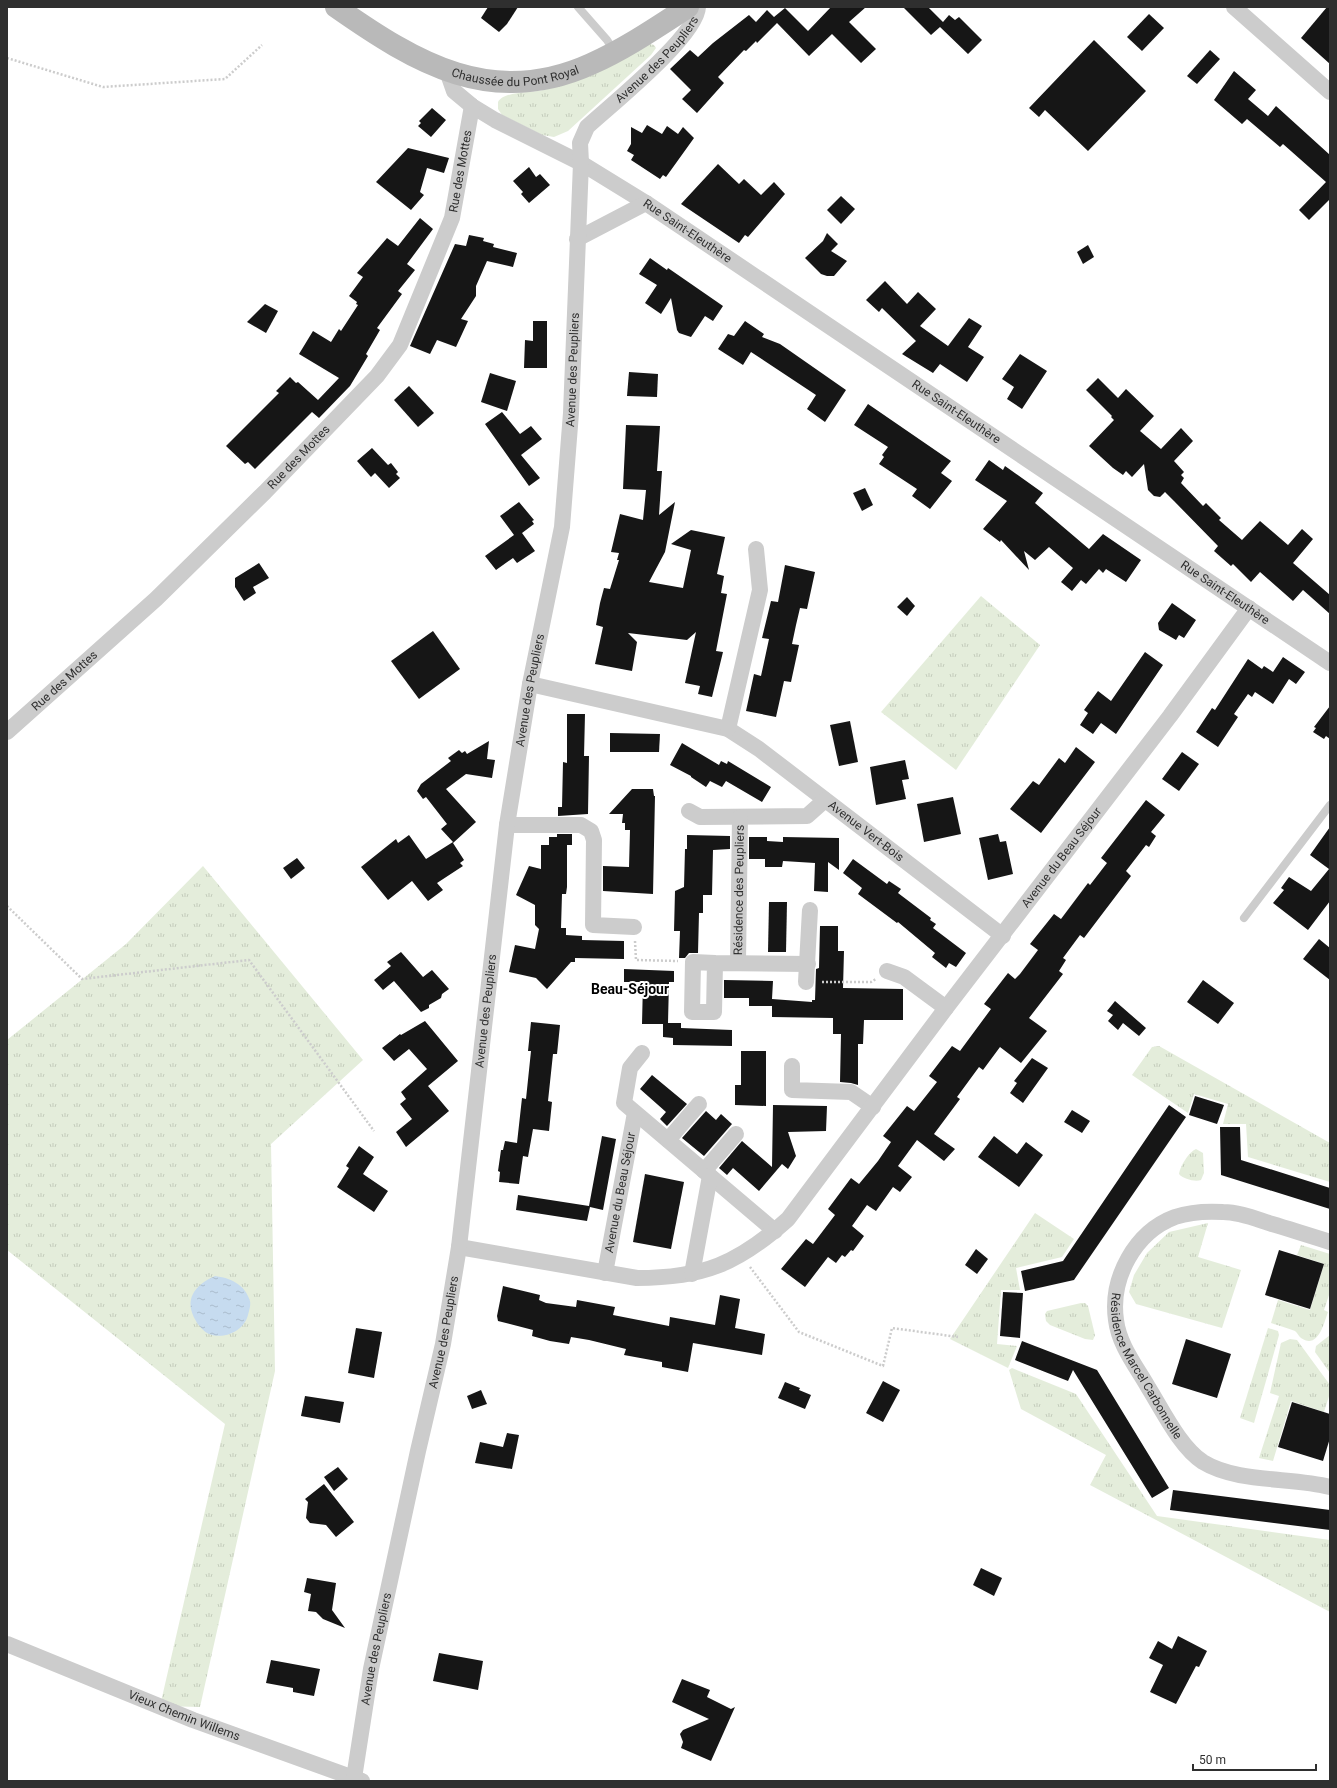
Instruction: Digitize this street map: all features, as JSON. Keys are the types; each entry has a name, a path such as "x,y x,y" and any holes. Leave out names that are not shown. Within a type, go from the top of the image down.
{"main road":[{"path":"336,7 389,44 446,71"},
{"name":"Chaussée du Pont Royal","path":"446,71 471,79 494,82 519,83 541,80 567,73 591,64 614,52 688,7"}],"street":[{"name":"Avenue des Peupliers","path":"358,1780 371,1669 418,1451 443,1344 459,1247 508,825 530,684 562,527 570,413 581,163 580,143 587,127 675,46 698,14 698,7"},
{"path":"1234,7 1330,92"},
{"name":"Chaussée du Pont Royal","path":"446,71 454,91 472,106 496,120 581,163"},
{"name":"Rue des Mottes","path":"7,732 156,599 264,492 377,376 400,345 452,218 472,106"},
{"name":"Rue Saint-Eleuthère","path":"581,163 646,203 1330,662"},
{"path":"577,239 646,203"},
{"path":"728,729 760,590 756,548"},
{"name":"Avenue du Beau Séjour","path":"459,1247 637,1278 666,1278 692,1274 729,1262 754,1248 788,1219 946,1008 1003,936 1165,722 1249,608"},
{"name":"Avenue Vert-Bois","path":"530,684 728,729 759,749 1003,936"},
{"name":"Résidence des Peupliers","path":"689,811 700,817 807,816 825,800"},
{"name":"Résidence des Peupliers","path":"738,962 740,817"},
{"path":"508,825 581,825 591,831 594,840 593,925 634,927"},
{"path":"806,982 810,910"},
{"name":"Résidence des Peupliers","path":"715,963 714,1012 692,1012 693,962 808,964"},
{"path":"887,971 904,977 946,1008"},
{"name":"Avenue du Beau Séjour","path":"642,1053 630,1068 624,1103 775,1231"},
{"path":"792,1066 792,1090 851,1092 873,1107"},
{"path":"668,1140 698,1104"},
{"name":"Avenue du Beau Séjour","path":"605,1273 636,1113"},
{"path":"692,1274 707,1174 736,1134"},
{"name":"Résidence Marcel Carbonnelle","path":"1330,1242 1231,1212 1194,1213 1174,1218 1162,1224 1147,1236 1126,1262 1119,1283 1115,1312 1119,1334 1133,1362 1175,1431 1198,1459 1212,1466 1235,1474 1312,1483 1330,1487"},
{"name":"Vieux Chemin Willems","path":"7,1644 193,1720 358,1780"}],"lane":[{"path":"578,7 607,40 614,52"},
{"path":"1244,918 1330,805"}],"path":[{"path":"7,58 103,87 225,78 262,45"},
{"path":"7,906 82,979 249,960 374,1131"},
{"path":"634,927 636,960 693,962"},
{"path":"806,982 871,982 887,971"},
{"path":"741,1256 799,1332 884,1366 892,1328 958,1337"}],"green space":[{"path":"650,44 654,45 656,48 651,55 568,131 554,137 542,135 502,115 498,109 498,102 501,98 512,94 558,87 572,82 598,71"},
{"path":"981,596 1040,645 956,770 881,712"},
{"path":"203,866 363,1060 271,1144 275,1371 200,1707 160,1706 225,1424 7,1250 7,1040 126,944"},
{"path":"1159,1046 1330,1143 1330,1182 1248,1157 1246,1124 1223,1124 1228,1104 1194,1094 1188,1113 1132,1075 1152,1047"},
{"path":"1196,1149 1203,1153 1204,1173 1201,1180 1198,1181 1186,1179 1179,1174 1185,1160"},
{"path":"1035,1213 1074,1239 1062,1257 1016,1268 1020,1290 1001,1290 997,1344 1017,1346 1008,1368 950,1339"},
{"path":"1208,1223 1198,1257 1241,1270 1222,1328 1136,1304 1129,1292 1134,1275 1147,1253 1169,1232"},
{"path":"1301,1245 1330,1254 1330,1292 1324,1310 1328,1312 1319,1334 1312,1341 1307,1341 1300,1337 1295,1331 1271,1323 1278,1300 1310,1310 1324,1264 1297,1255"},
{"path":"1085,1303 1088,1306 1095,1335 1093,1340 1085,1339 1050,1325 1046,1321 1045,1314 1047,1311"},
{"path":"1268,1328 1278,1331 1279,1335 1254,1423 1240,1418"},
{"path":"1330,1335 1330,1373 1315,1352 1316,1346"},
{"path":"1290,1339 1297,1340 1330,1385 1330,1393 1324,1412 1291,1401 1273,1461 1259,1458 1279,1396 1270,1393 1281,1343"},
{"path":"1012,1368 1076,1394 1157,1516 1330,1540 1330,1612 1090,1485 1106,1455 1021,1409 1009,1370"}],"water":[{"path":"215,1276 226,1278 241,1286 248,1295 250,1303 246,1321 242,1326 233,1333 221,1336 209,1334 201,1328 192,1313 191,1306 191,1299 197,1288"}],"building":[{"path":"488,7 518,7 507,24 499,32 481,18"},
{"path":"831,7 866,7 849,22 876,49 861,63 832,34 809,56 777,23 757,43 756,41 746,51 744,50 718,77 724,83 697,113 682,99 691,90 670,69 690,50 698,57 713,43 749,15 756,22 767,10 774,17 785,8 808,31"},
{"path":"903,7 928,7 943,22 949,15 955,20 959,17 982,40 968,54 940,27 931,35"},
{"path":"1327,7 1330,7 1330,64 1301,38"},
{"path":"1149,14 1164,28 1142,51 1127,37"},
{"path":"1094,40 1146,91 1088,151 1045,110 1039,117 1029,108"},
{"path":"1210,50 1220,59 1197,84 1187,76"},
{"path":"1234,71 1256,90 1248,99 1268,116 1276,106 1330,155 1330,199 1309,220 1299,210 1326,182 1283,144 1280,147 1247,119 1242,124 1214,100"},
{"path":"432,108 446,120 431,137 418,126 421,123 419,121"},
{"path":"647,125 662,134 667,126 678,134 683,127 694,138 666,177 663,175 660,179 631,160 634,155 627,151 631,144 631,127 642,133"},
{"path":"408,148 449,158 444,173 427,168 420,192 424,195 411,210 376,182"},
{"path":"718,164 739,184 744,179 761,195 774,182 785,194 748,237 745,235 739,243 681,204"},
{"path":"529,167 536,177 540,174 550,185 529,203 521,194 523,192 513,181"},
{"path":"841,196 855,209 841,224 827,210"},
{"path":"420,218 433,229 407,264 415,270 398,291 402,294 377,328 380,330 366,354 368,356 350,386 319,418 312,412 255,469 248,462 245,464 226,446 279,393 276,391 290,377 296,383 298,382 318,400 339,378 299,354 313,331 331,342 339,329 341,331 358,305 356,304 357,302 349,296 363,277 357,273 387,238 398,246"},
{"path":"827,233 838,244 831,251 847,261 834,276 821,274 805,258 823,241"},
{"path":"469,235 484,238 483,241 494,244 493,247 517,253 513,267 487,261 476,286 476,296 461,319 468,321 456,347 437,340 430,354 410,346 455,244 466,246"},
{"path":"1088,245 1094,257 1083,264 1077,252"},
{"path":"650,258 667,270 668,268 723,306 713,321 705,316 691,337 679,333 677,330 671,298 661,314 645,303 657,285 639,274"},
{"path":"885,281 907,304 918,292 936,309 920,326 948,346 969,318 982,326 968,347 984,357 967,382 940,364 933,373 902,354 916,341 882,308 879,312 866,300"},
{"path":"265,304 278,311 266,333 247,322"},
{"path":"533,321 547,321 547,368 524,368 525,340 533,341"},
{"path":"745,321 764,334 762,337 780,344 846,390 825,422 807,409 816,395 751,352 743,365 718,349 728,334 734,336"},
{"path":"1020,354 1047,371 1022,409 1007,399 1014,387 1002,379"},
{"path":"629,372 658,374 657,397 627,396"},
{"path":"490,373 516,381 507,411 481,402"},
{"path":"1098,378 1118,398 1126,389 1154,416 1140,431 1161,449 1181,428 1193,441 1174,461 1184,472 1181,475 1184,478 1181,483 1203,506 1206,503 1221,518 1219,520 1242,540 1260,521 1288,545 1302,529 1313,539 1293,563 1330,595 1330,614 1303,590 1293,601 1260,572 1251,582 1233,564 1231,566 1214,551 1218,546 1165,492 1160,497 1154,496 1148,490 1144,464 1132,477 1126,471 1123,475 1089,446 1114,420 1111,417 1112,416 1086,390"},
{"path":"409,386 434,413 418,427 394,400"},
{"path":"868,404 951,461 941,473 952,481 930,509 912,496 917,489 879,464 884,457 882,455 888,447 854,425"},
{"path":"502,412 520,434 531,426 542,439 521,455 540,478 529,486 485,424"},
{"path":"626,425 660,426 657,471 662,471 659,515 675,502 665,552 649,582 683,588 691,550 671,544 691,530 725,537 717,574 724,576 721,593 727,594 716,651 723,652 712,697 698,694 700,686 685,683 696,632 687,640 628,633 637,642 632,671 595,664 603,627 596,625 600,603 604,588 610,589 619,560 617,560 619,553 611,552 620,514 643,520 646,490 623,489"},
{"path":"372,448 388,465 391,463 398,472 396,474 400,478 389,488 375,473 371,477 357,461"},
{"path":"989,460 1003,470 1005,466 1043,493 1035,503 1089,549 1103,534 1141,560 1126,582 1106,569 1103,573 1099,569 1086,584 1081,580 1072,591 1061,582 1073,568 1049,547 1035,560 1024,551 1029,570 1001,540 1000,542 983,529 1007,501 975,480"},
{"path":"865,488 873,505 862,511 853,493"},
{"path":"519,502 534,520 532,521 534,524 522,533 535,551 517,563 513,558 496,570 485,556 514,535 500,516"},
{"path":"259,563 269,578 253,587 256,593 244,601 235,587 235,578"},
{"path":"785,565 815,572 807,609 800,608 796,625 792,644 799,645 791,682 784,681 776,717 746,711 754,674 761,676 769,639 762,638 771,601 778,602"},
{"path":"907,597 915,606 907,616 897,607"},
{"path":"1172,603 1196,620 1184,638 1179,635 1176,640 1159,630 1158,623"},
{"path":"433,631 460,669 419,699 391,661"},
{"path":"1145,652 1163,665 1116,734 1101,723 1093,734 1080,725 1088,713 1084,710 1098,691 1111,701"},
{"path":"1283,657 1305,672 1296,684 1289,679 1273,704 1255,692 1252,697 1248,694 1234,714 1238,717 1218,747 1196,732 1212,708 1215,710 1248,659 1262,669 1264,666 1273,672"},
{"path":"1330,706 1330,739 1326,736 1324,739 1313,732 1316,728 1314,727"},
{"path":"567,714 585,714 584,756 589,756 588,814 558,816 558,807 562,807 563,762 567,763"},
{"path":"850,721 858,762 839,766 830,725"},
{"path":"610,733 660,734 659,752 610,752"},
{"path":"489,741 487,759 495,760 492,778 466,774 446,789 476,822 453,843 464,860 460,863 463,866 437,883 443,890 428,901 412,881 388,900 361,867 396,839 398,843 409,835 426,859 453,842 441,829 447,824 426,797 423,799 417,791 421,784 451,761 448,758 459,750 462,753 465,751 467,754"},
{"path":"682,743 719,765 721,761 727,764 728,761 771,787 762,802 726,781 722,787 710,781 706,787 691,776 670,765"},
{"path":"1076,747 1095,762 1041,833 1010,809 1033,781 1039,785 1059,758 1065,763"},
{"path":"1182,752 1199,764 1179,791 1162,779"},
{"path":"905,760 909,779 902,780 906,799 876,805 870,767"},
{"path":"632,789 653,789 655,796 653,894 603,891 603,866 629,867 630,830 625,830 625,823 622,823 623,814 609,814"},
{"path":"953,797 961,834 924,842 917,804"},
{"path":"1146,800 1165,815 1151,832 1156,836 1149,847 1146,845 1126,871 1131,876 1084,938 1080,935 1063,958 1066,960 1059,971 1063,974 1029,1018 1047,1031 1021,1063 1000,1047 983,1070 979,1067 957,1097 960,1099 934,1134 955,1149 944,1161 917,1140 898,1166 912,1177 900,1192 893,1187 876,1211 867,1205 852,1226 864,1236 853,1251 851,1250 845,1257 842,1255 836,1263 828,1257 805,1287 781,1269 806,1239 813,1244 835,1215 828,1209 851,1178 859,1184 878,1161 891,1142 883,1136 907,1106 914,1111 937,1082 929,1076 952,1046 960,1051 991,1009 984,1004 1008,973 1015,979 1020,974 1038,950 1030,944 1054,914 1061,919 1088,883 1090,885 1107,863 1101,858"},
{"path":"1330,827 1330,901 1308,930 1273,903 1284,890 1281,888 1289,877 1311,891 1329,869 1310,855"},
{"path":"557,834 572,834 572,845 567,845 567,887 566,894 562,894 561,928 566,928 566,935 582,936 582,940 624,941 624,959 575,958 575,962 571,962 547,989 536,978 509,972 515,945 535,949 539,929 535,925 535,905 516,895 529,866 541,869 541,845 549,845 549,837 557,837"},
{"path":"998,834 1000,842 1006,841 1013,874 988,880 979,838"},
{"path":"687,835 730,836 730,849 713,850 712,895 703,895 703,913 699,913 698,953 689,953 685,958 679,958 680,931 674,931 675,891 684,887"},
{"path":"749,837 767,837 767,841 783,842 783,837 839,838 839,870 828,862 828,892 814,891 815,863 783,861 782,867 765,867 765,859 749,859"},
{"path":"297,858 305,868 291,879 283,868"},
{"path":"853,859 887,884 889,881 901,889 898,893 931,918 930,920 936,924 933,928 966,953 956,967 949,963 946,968 932,957 935,953 898,922 897,923 858,894 862,888 843,873"},
{"path":"769,902 787,902 786,952 768,952"},
{"path":"820,926 838,926 838,951 844,951 843,988 903,989 903,1020 864,1020 863,1044 858,1044 858,1085 840,1082 841,1034 833,1034 833,1018 772,1017 772,1006 749,1006 749,998 724,998 724,980 773,981 772,999 812,1002 812,1000 815,1000 816,969 819,968"},
{"path":"1319,939 1330,948 1330,980 1303,959"},
{"path":"401,952 423,977 432,970 449,989 442,994 441,998 429,1005 429,1008 421,1012 394,981 383,990 374,980 391,966 387,962"},
{"path":"624,969 674,971 674,982 669,982 668,1023 681,1023 681,1028 732,1030 732,1046 673,1045 673,1038 663,1037 663,1024 642,1024 643,982 624,982"},
{"path":"1203,980 1234,1003 1218,1024 1187,1002"},
{"path":"1115,1001 1146,1028 1139,1036 1123,1023 1118,1030 1108,1021 1113,1015 1107,1011"},
{"path":"425,1021 458,1061 428,1086 449,1111 406,1147 396,1132 412,1119 400,1104 406,1099 401,1092 427,1069 409,1049 394,1061 382,1048 400,1034 401,1035"},
{"path":"531,1022 560,1025 557,1054 553,1054 548,1101 552,1102 549,1131 533,1129 528,1157 523,1156 519,1184 499,1182 500,1172 498,1171 501,1150 503,1150 505,1141 517,1143 522,1098 526,1099 531,1051 528,1051"},
{"path":"741,1051 766,1051 766,1106 735,1105 735,1085 741,1085"},
{"path":"1032,1058 1048,1068 1023,1103 1010,1093 1017,1083 1014,1081"},
{"path":"652,1075 687,1104 667,1126 660,1119 666,1112 640,1089"},
{"path":"1195,1096 1224,1105 1217,1124 1189,1115"},
{"path":"773,1105 827,1106 826,1131 788,1132 796,1156 788,1169 782,1164 759,1191 733,1168 727,1175 719,1168 742,1141 772,1167"},
{"path":"1169,1105 1186,1117 1074,1280 1025,1291 1021,1271 1063,1261"},
{"path":"1072,1110 1090,1121 1082,1133 1064,1122"},
{"path":"706,1111 716,1120 721,1114 732,1124 704,1156 682,1138"},
{"path":"1220,1127 1240,1127 1241,1160 1330,1188 1330,1209 1221,1175"},
{"path":"602,1136 616,1139 603,1210 590,1207 587,1221 516,1210 518,1195 589,1206"},
{"path":"994,1136 1017,1154 1026,1142 1043,1155 1019,1187 978,1157"},
{"path":"359,1146 374,1157 363,1174 388,1191 374,1212 337,1187 349,1168 346,1166"},
{"path":"645,1174 684,1182 671,1249 633,1242"},
{"path":"976,1249 988,1259 977,1274 965,1265"},
{"path":"1279,1250 1324,1264 1310,1309 1265,1295"},
{"path":"503,1286 540,1295 539,1300 546,1303 576,1307 577,1300 615,1307 613,1315 669,1326 670,1317 715,1325 720,1295 740,1299 735,1328 765,1334 762,1355 693,1343 688,1372 662,1367 662,1362 624,1355 626,1349 589,1340 571,1337 569,1344 550,1341 532,1336 533,1330 498,1321 497,1316"},
{"path":"1003,1292 1023,1293 1020,1338 1000,1336"},
{"path":"356,1328 382,1332 374,1378 348,1373"},
{"path":"1186,1339 1231,1354 1217,1398 1172,1384"},
{"path":"1022,1341 1097,1370 1169,1488 1152,1498 1073,1370 1068,1381 1015,1360"},
{"path":"883,1381 900,1390 883,1422 866,1413"},
{"path":"785,1382 800,1388 799,1390 811,1395 805,1409 778,1398"},
{"path":"481,1390 487,1404 472,1409 467,1396"},
{"path":"305,1396 344,1402 340,1423 301,1416"},
{"path":"1292,1402 1330,1414 1330,1438 1323,1461 1278,1447"},
{"path":"507,1433 519,1435 512,1469 475,1463 480,1442 503,1447"},
{"path":"338,1467 348,1479 334,1491 324,1477"},
{"path":"324,1484 354,1522 336,1537 326,1525 310,1523 306,1518 308,1502 305,1499"},
{"path":"1173,1490 1330,1510 1330,1530 1170,1510"},
{"path":"981,1568 1002,1578 994,1596 973,1585"},
{"path":"307,1578 336,1583 332,1610 345,1628 323,1619 316,1612 308,1611 311,1594 304,1592"},
{"path":"1178,1636 1207,1651 1199,1667 1196,1666 1176,1704 1150,1692 1163,1665 1149,1658 1158,1641 1172,1649"},
{"path":"439,1653 483,1661 478,1690 433,1681"},
{"path":"271,1660 320,1669 314,1696 293,1692 293,1688 266,1683"},
{"path":"682,1679 710,1690 707,1697 731,1709 735,1707 711,1761 681,1748 683,1742 680,1734 683,1730 709,1719 672,1702"}],"district":[{"name":"Beau-Séjour","path":"630,989"}]}
